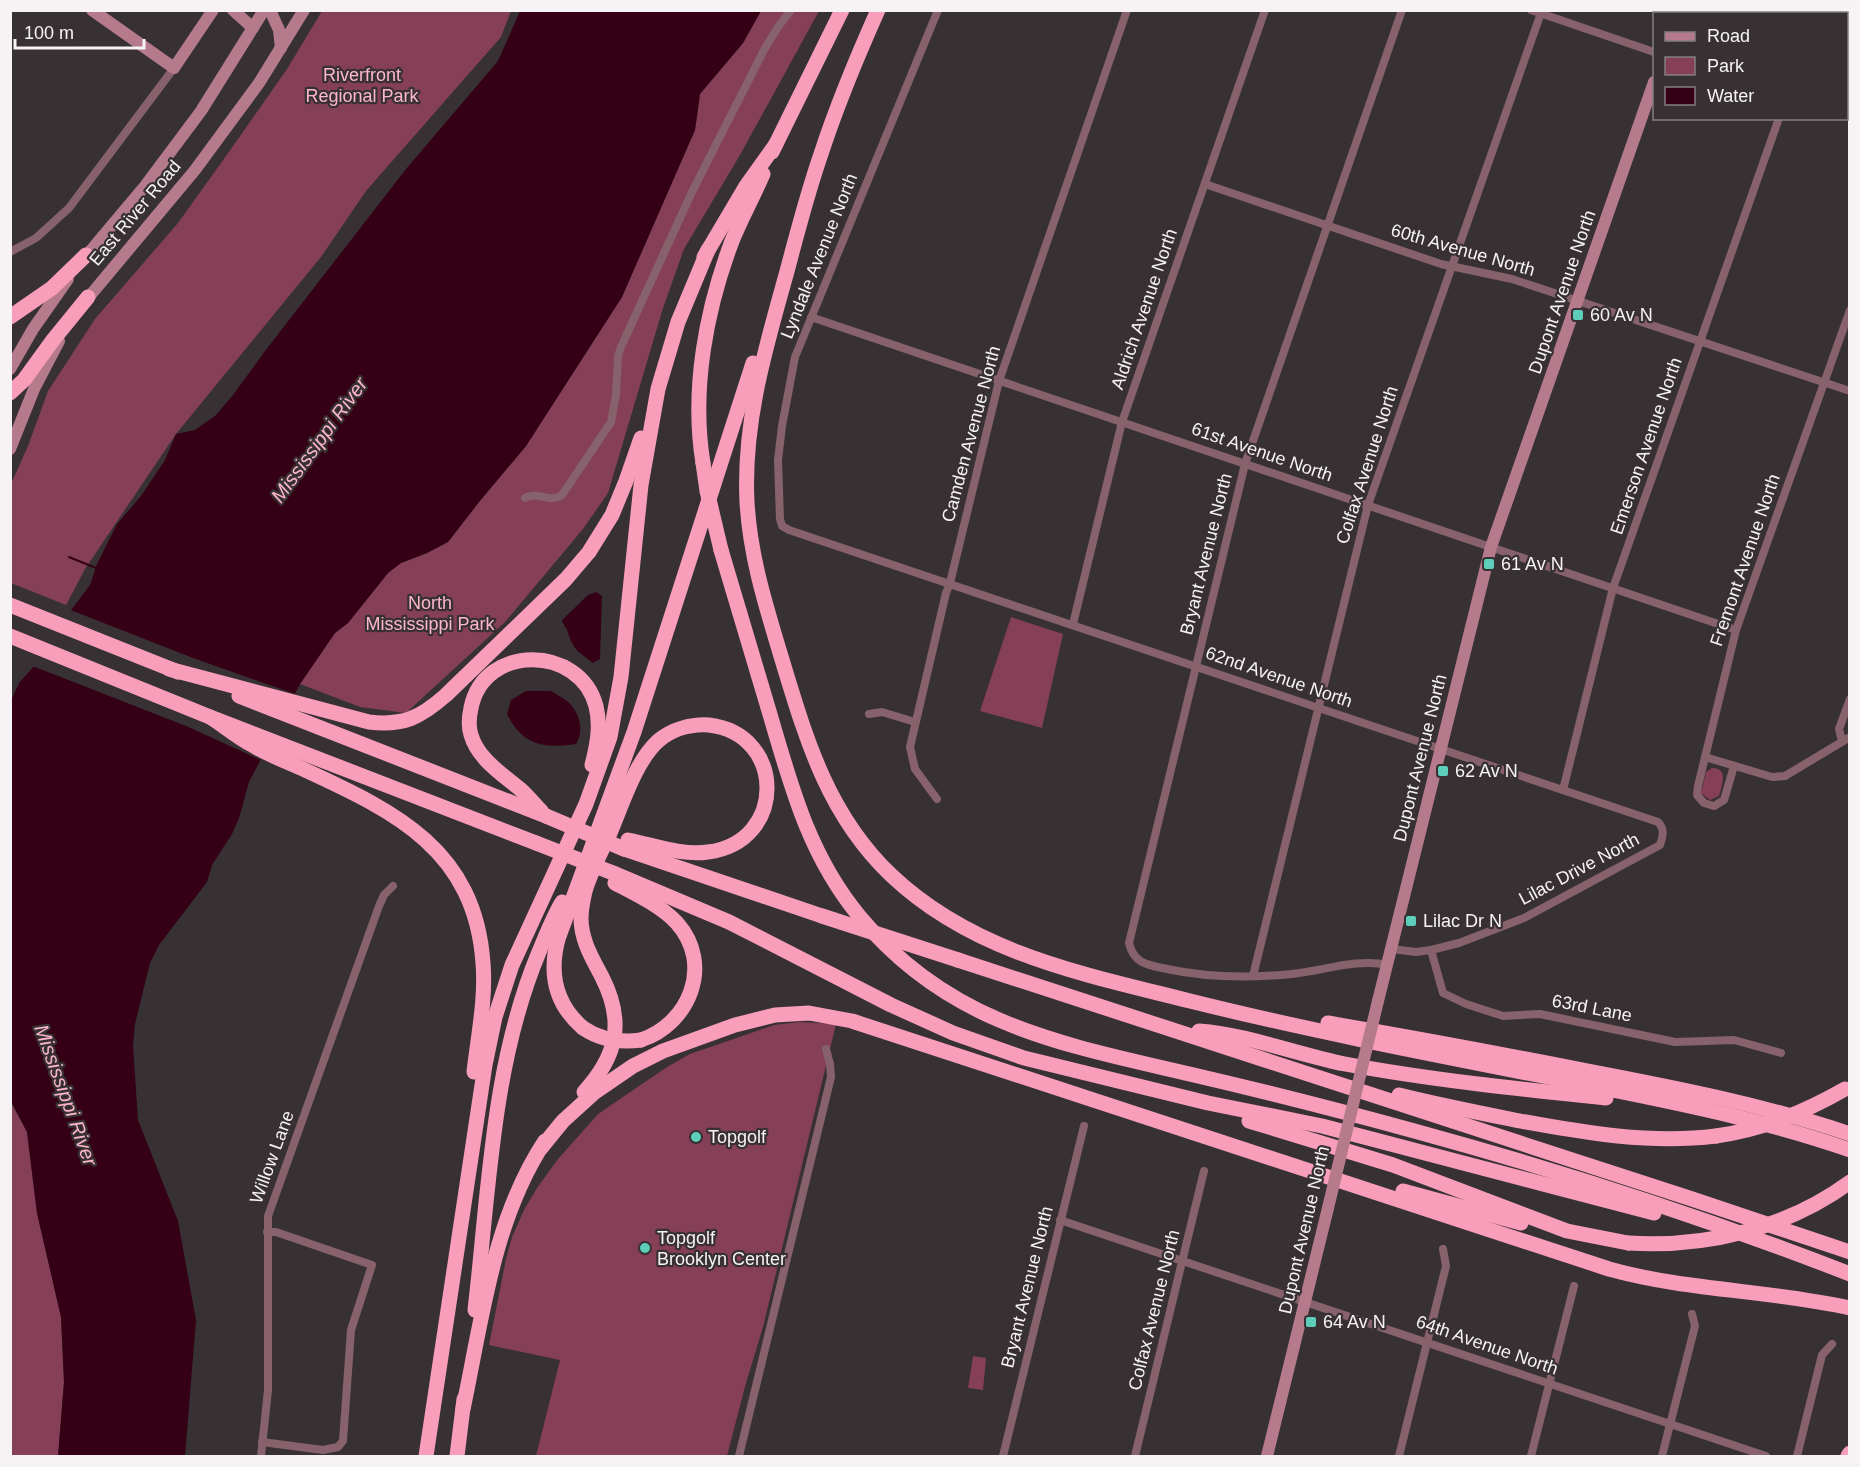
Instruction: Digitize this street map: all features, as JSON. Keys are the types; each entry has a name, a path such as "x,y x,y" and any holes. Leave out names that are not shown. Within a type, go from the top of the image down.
{"highway":[{"path":"842,10 776,144 732,243 713,305 703,351 700,437 708,497 721,550 795,802 817,850 841,891 861,919 907,964 941,990 987,1016 1041,1037 1277,1095 1442,1139 1654,1203 1850,1275"},
{"path":"878,10 825,140 755,390 748,439 747,502 753,555 762,596 805,736 816,766 833,800 866,847 891,875 936,912 998,946 1046,962 1247,1015 1347,1038 1761,1122 1850,1150"},
{"path":"169,669 363,721 385,724 406,721 421,714 446,695 583,560 608,523 638,450 661,362 691,279 746,186 776,144"},
{"path":"611,876 677,922 688,940 694,959 694,983 685,1007 668,1026 641,1040 611,1040 599,1037 583,1028 564,1006 556,987 554,974 558,939 632,738 735,415 798,232"},
{"path":"426,1456 486,1059 495,1017 512,965 592,790 610,737 621,677 641,484 658,389 678,322 708,250"},
{"path":"10,317 52,288 86,255"},
{"path":"10,393 24,380 88,297"},
{"path":"10,605 546,816 599,839 626,845 692,853 714,851 740,841 757,825 766,800 766,777 759,758 747,743 736,734 723,728 702,725 680,729 665,736 652,747 643,761 588,881 582,905 581,925 614,1006 616,1025 614,1040 609,1057 600,1073 560,1120 519,1187 502,1233 463,1409"},
{"path":"10,636 210,717 536,843 611,876 729,922 891,1005 953,1033 1024,1058 1208,1103 1322,1126 1682,1221 1823,1264"},
{"path":"546,816 485,758 474,741 470,728 473,701 482,682 497,669 520,660 544,661 568,670 587,688 598,714 598,737 590,774 549,884"},
{"path":"210,717 252,746 304,769 405,822 426,839 445,860 466,897 476,922 483,961 483,993 458,1240"},
{"path":"626,845 822,916 1175,1029 1850,1252"},
{"path":"457,1456 493,1149 509,1049 537,958 561,905 579,880"},
{"path":"1247,1015 1272,1012 1668,1086 1748,1103 1850,1134"},
{"path":"541,1148 586,1098 643,1060 748,1021 775,1015 820,1013 852,1020 1621,1273 1699,1288 1850,1308"},
{"path":"1175,1029 1228,1033 1312,1056 1373,1069 1643,1102 1761,1122"},
{"path":"1282,1065 1446,1106 1555,1127 1648,1140 1716,1136 1776,1122 1811,1108 1847,1088"},
{"path":"1208,1103 1253,1122 1393,1165 1554,1227 1604,1239"},
{"path":"1198,1134 1483,1214 1568,1234 1628,1243 1685,1243 1737,1234 1770,1224 1802,1210 1850,1182"},
{"path":"1574,1160 1850,1241"}],"street":[{"path":"92,10 174,68"},
{"path":"10,252 36,238 69,208 174,68 213,10"},
{"path":"233,10 253,28"},
{"name":"East River Road","path":"10,369 33,328 63,286 86,255 145,186 201,111 264,10"},
{"path":"270,10 279,30 281,48"},
{"name":"East River Road","path":"10,449 34,389 59,342 88,297 195,170 259,83 304,10"},
{"path":"525,498 536,495 554,499 562,495 611,422 621,347 692,192 764,51 791,10"},
{"name":"Lyndale Avenue North","path":"782,526 778,460 795,357 938,10"},
{"name":"Camden Avenue North","path":"937,799 915,769 911,755 911,739 946,592 999,381 1126,10"},
{"name":"Aldrich Avenue North","path":"1073,624 1122,422 1265,10"},
{"name":"Bryant Avenue North","path":"1253,976 1221,977 1190,974 1152,965 1134,957 1129,943 1245,464 1402,10"},
{"path":"1531,10 1653,52"},
{"name":"Colfax Avenue North","path":"1253,976 1368,505 1542,12"},
{"name":"Dupont Avenue North","path":"1267,1456 1491,547 1653,85"},
{"name":"Emerson Avenue North","path":"1563,790 1614,588 1778,120"},
{"name":"60th Avenue North","path":"1205,184 1451,266 1489,273 1850,391"},
{"name":"Fremont Avenue North","path":"1734,766 1724,800 1714,806 1704,803 1697,795 1736,630 1850,310"},
{"name":"61st Avenue North","path":"811,317 1736,630"},
{"name":"62nd Avenue North","path":"782,526 1658,822 1662,826"},
{"path":"1706,757 1772,777 1785,776 1846,739 1839,729 1850,699"},
{"path":"869,714 882,712 915,722"},
{"name":"Lilac Drive North","path":"1392,949 1416,952 1431,950 1459,943 1524,918 1660,844 1663,835 1662,826"},
{"name":"Willow Lane","path":"261,1456 268,1384 268,1216 379,906 384,895 393,886"},
{"name":"63rd Lane","path":"1431,950 1443,993 1491,1013 1503,1016 1540,1014 1675,1042 1734,1040 1781,1053"},
{"path":"1253,976 1291,974 1367,962 1388,965"},
{"path":"739,1456 831,1077 826,1049"},
{"name":"Bryant Avenue North","path":"1003,1456 1084,1126"},
{"name":"Colfax Avenue North","path":"1135,1456 1204,1171"},
{"name":"64th Avenue North","path":"1060,1220 1766,1456"},
{"path":"262,1442 323,1450 338,1447 343,1441 351,1330 372,1265 276,1232 267,1232"},
{"path":"1399,1456 1446,1266 1443,1249"},
{"path":"1531,1456 1574,1286"},
{"path":"1662,1456 1695,1326 1692,1314"},
{"path":"1797,1456 1822,1355 1832,1344"}],"green space":[{"name":"Riverfront Regional Park","path":"322,11 511,11 501,37 366,191 321,257 176,434 85,569 66,605 11,583 11,484 48,391 95,319 178,223 287,69"},
{"name":"North Mississippi Park","path":"761,11 819,11 740,155 684,249 663,308 608,493 583,529 505,622 406,713 360,707 300,684 335,633 348,623 388,573 401,563 448,542 526,446 622,297 695,130 700,94 743,43"},
{"path":"1011,617 1063,634 1042,728 980,711"},
{"path":"1712,768 1721,771 1723,778 1719,796 1710,800 1701,793 1706,772"},
{"name":"Topgolf Brooklyn Center","path":"800,1022 836,1024 763,1327 727,1456 536,1456 560,1360 489,1345 512,1237 537,1188 558,1159 598,1114 667,1067 690,1054 774,1025"},
{"path":"10,1101 27,1132 37,1213 61,1317 64,1382 58,1456 11,1456"},
{"path":"973,1356 986,1358 983,1390 968,1388"}],"water":[{"name":"Mississippi River","path":"520,11 761,11 743,43 700,94 695,130 622,297 526,446 448,542 401,563 388,573 348,623 335,633 300,684 249,782 239,818 232,834 212,865 207,882 159,945 150,963 135,1024 133,1046 138,1120 178,1221 196,1320 185,1456 58,1456 64,1382 61,1317 37,1213 27,1132 11,1101 10,703 19,683 53,645 56,630 90,585 97,564 117,524 141,496 165,460 176,434 195,430 216,415 233,395 406,169 498,61"},
{"path":"596,592 602,596 600,659 593,663 575,647 562,620 588,595"},
{"path":"526,691 551,691 567,701 575,710 580,727 576,744 554,746 535,742 520,732 507,714 511,700"}],"pier":[{"path":"68,609 193,658 298,695 263,761 186,726 30,665 50,643 53,629"}],"waterway":[{"path":"69,557 96,568"}],"place":[{"name":"60 Av N","path":"1578,315"},
{"name":"61 Av N","path":"1489,564"},
{"name":"62 Av N","path":"1443,771"},
{"name":"Lilac Dr N","path":"1411,921"},
{"name":"Topgolf","path":"696,1137"},
{"name":"Topgolf Brooklyn Center","path":"645,1248"},
{"name":"64 Av N","path":"1311,1322"}]}
